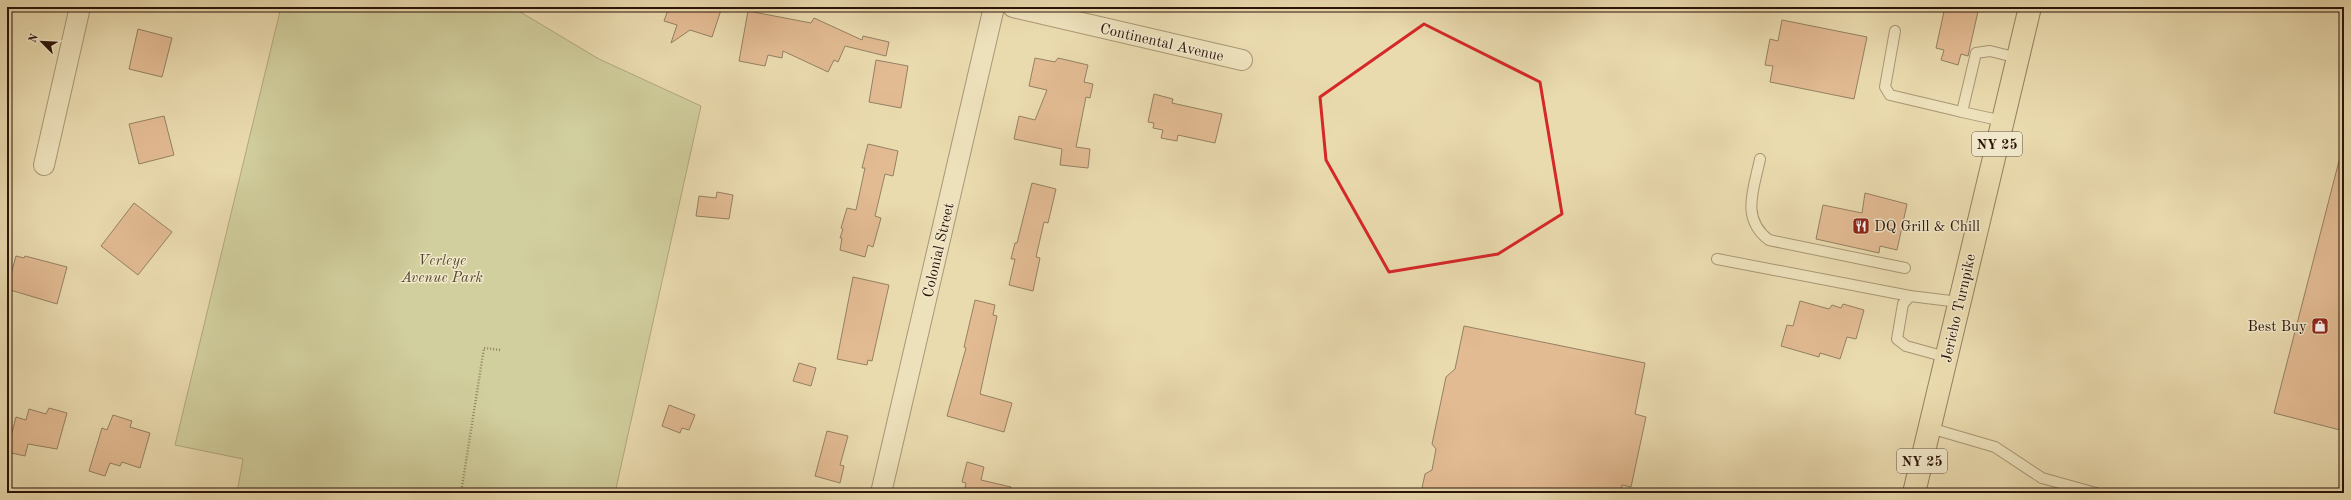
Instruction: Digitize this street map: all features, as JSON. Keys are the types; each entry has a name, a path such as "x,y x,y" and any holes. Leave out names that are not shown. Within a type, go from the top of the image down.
{"main road":[{"name":"Jericho Turnpike","path":"1914,493 2030,7"}],"street":[{"path":"44,164 80,7"},
{"name":"Colonial Street","path":"881,493 994,7"},
{"name":"Continental Avenue","path":"1013,7 1242,60"}],"lane":[{"path":"1895,31 1885,87 1890,95 2003,121"},
{"path":"1962,112 1976,54 1990,51 2018,58"},
{"path":"1760,159 1750,212 1754,224 1760,233 1770,240 1905,268"},
{"path":"1718,259 1910,296 1959,302"},
{"path":"1910,296 1903,304 1897,339 1906,346 1946,356"},
{"path":"1930,428 1995,447 2042,478 2096,493"}],"path":[{"path":"461,493 484,348 501,350"}],"highlighted area":[{"path":"1424,24 1540,82 1562,214 1498,254 1389,272 1326,160 1320,97"}],"green space":[{"name":"Verleye Avenue Park","path":"281,7 512,7 599,59 701,106 615,493 237,493 243,459 175,445"}],"building":[{"path":"669,7 722,7 712,37 690,30 671,43 677,25 664,21"},
{"path":"1945,7 1979,7 1968,56 1961,54 1958,65 1941,60 1944,50 1936,48"},
{"path":"748,11 811,23 814,18 862,40 863,36 889,42 886,56 845,46 838,62 834,60 828,72 783,51 782,58 768,55 765,66 739,61"},
{"path":"1782,20 1867,37 1854,99 1770,82 1773,66 1765,65 1770,39 1778,41"},
{"path":"138,29 172,38 162,77 129,69"},
{"path":"1035,58 1055,62 1058,58 1088,65 1084,82 1093,84 1090,98 1086,97 1076,147 1090,149 1088,168 1060,165 1062,149 1014,139 1019,116 1035,120 1047,90 1029,86"},
{"path":"876,60 908,66 901,108 869,102"},
{"path":"1154,94 1173,99 1172,103 1222,114 1215,143 1178,135 1177,141 1161,138 1163,130 1153,128 1154,123 1148,122"},
{"path":"164,116 174,155 139,164 129,124"},
{"path":"868,144 898,151 893,176 885,174 875,216 881,218 873,247 868,245 865,257 840,250 842,238 840,238 843,229 841,228 847,208 856,210 865,168 862,168"},
{"name":"Best Buy","path":"2339,161 2344,162 2344,431 2274,413"},
{"path":"1032,183 1056,189 1048,223 1044,222 1036,257 1040,258 1033,291 1009,285 1015,259 1011,259 1015,243 1017,243"},
{"path":"717,192 733,195 729,219 696,216 699,196 716,198"},
{"name":"DQ Grill & Chill","path":"1865,193 1907,204 1897,250 1880,246 1879,253 1816,239 1823,205 1862,213"},
{"path":"134,203 172,232 138,275 101,246"},
{"path":"16,256 24,258 25,256 67,267 57,304 7,289"},
{"path":"853,277 889,285 872,361 868,360 867,365 837,359"},
{"path":"975,300 995,305 993,315 997,316 980,394 1012,403 1004,432 947,416 966,348 964,347"},
{"path":"1800,301 1829,309 1832,305 1841,308 1843,304 1864,310 1856,339 1847,337 1840,359 1820,353 1819,357 1781,346 1787,325 1793,326"},
{"path":"1464,326 1645,363 1635,414 1646,417 1631,487 1622,485 1621,493 1421,493 1425,474 1432,470 1436,449 1432,444 1446,377 1455,369"},
{"path":"799,363 816,368 811,386 793,381"},
{"path":"669,405 695,415 689,430 682,428 680,433 662,426"},
{"path":"49,408 67,413 57,449 28,444 25,456 7,452 16,417 26,420 29,409 46,414"},
{"path":"113,415 132,421 130,427 150,433 140,468 122,462 120,466 110,463 105,476 89,471 102,428 107,430"},
{"path":"827,431 848,436 840,465 844,466 840,483 815,476"},
{"path":"967,462 984,467 981,480 1011,487 1010,493 964,493 966,483 962,482"}],"place":[{"name":"DQ Grill & Chill","path":"1861,226"},
{"name":"Best Buy","path":"2320,326"}]}
